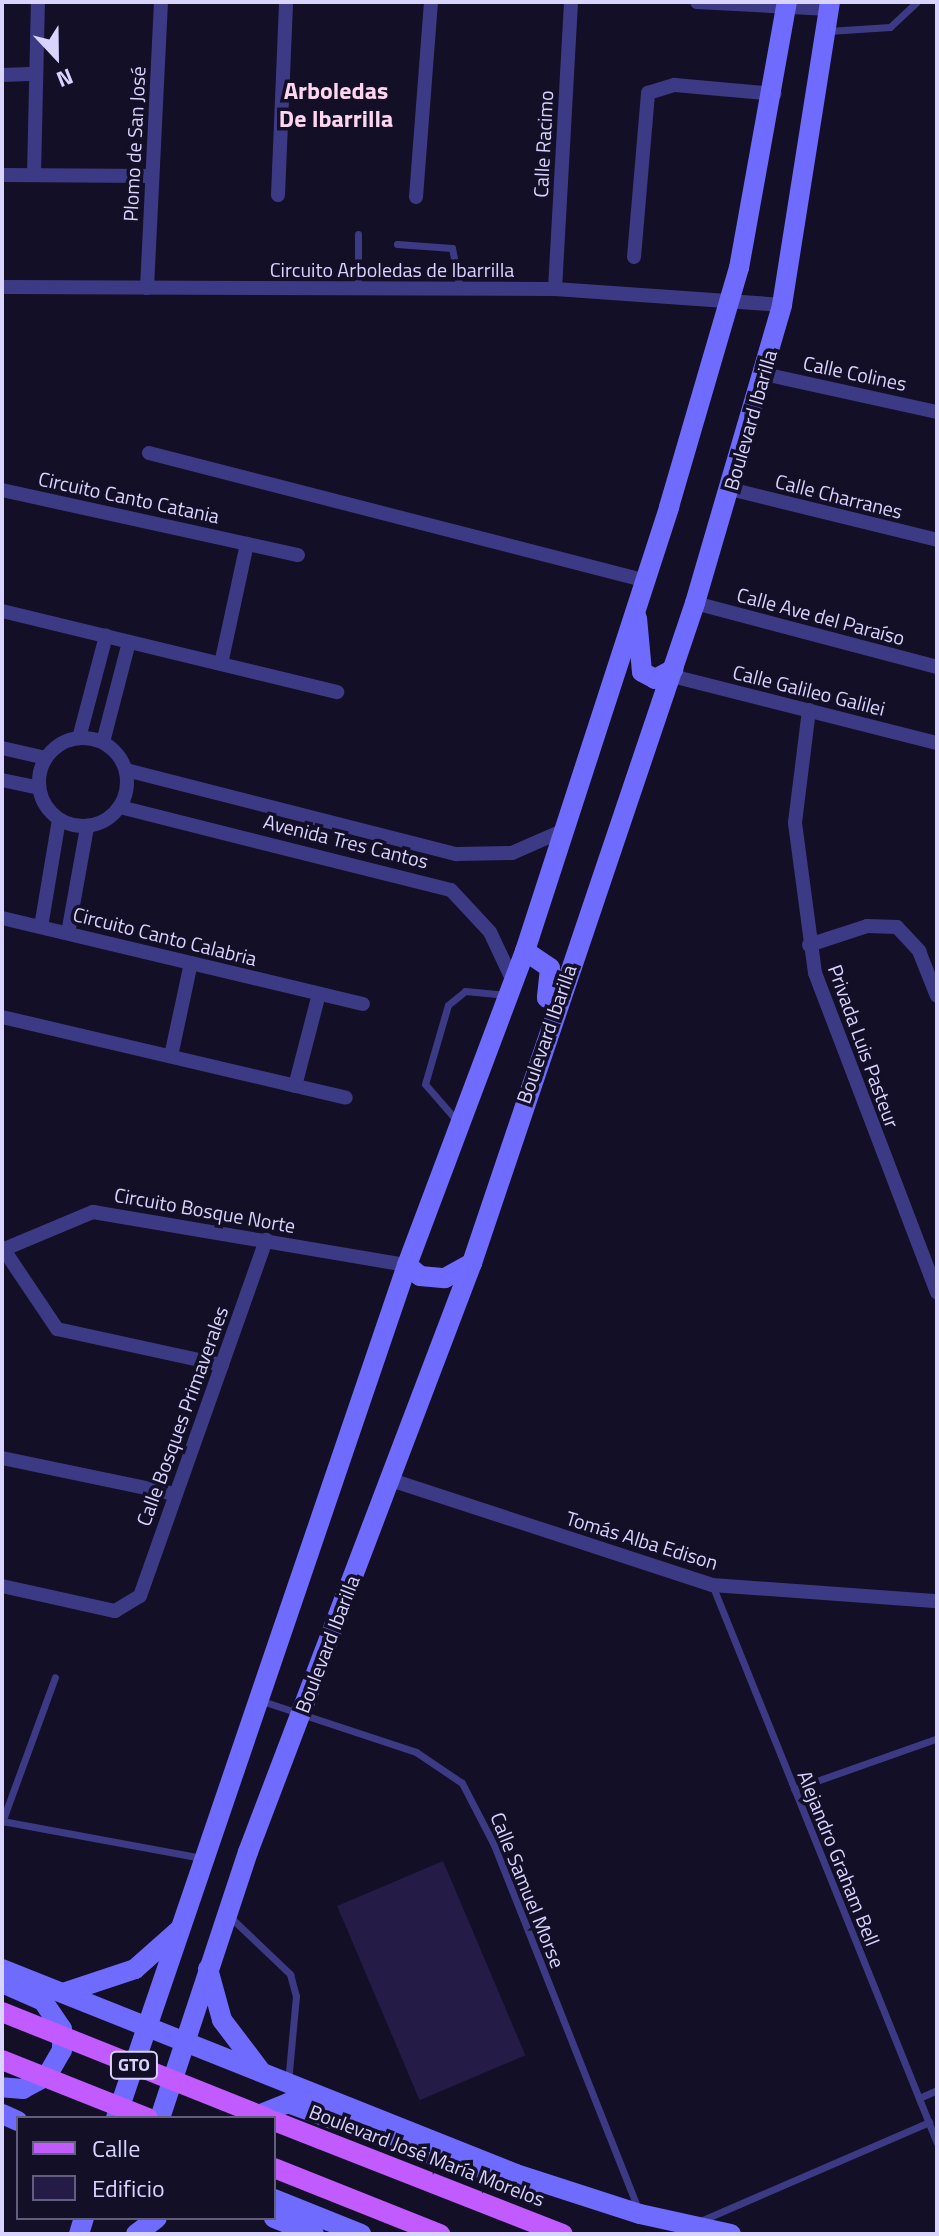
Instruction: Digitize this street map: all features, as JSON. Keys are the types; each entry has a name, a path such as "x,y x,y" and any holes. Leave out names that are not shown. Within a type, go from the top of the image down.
{"main road":[{"name":"Boulevard Ibarilla","path":"117,2116 144,2029 186,1923 262,1701 407,1265 512,989 636,606 732,299 775,94 786,5"},
{"name":"Boulevard Ibarilla","path":"161,2116 182,2044 300,1713 472,1263 527,1086 673,673 782,305 829,6"},
{"path":"636,606 642,672 655,679 673,673"},
{"path":"525,951 547,963 552,976 528,1054 527,1086"},
{"path":"407,1265 420,1276 445,1278 472,1263"},
{"path":"63,1993 135,1969 186,1923"},
{"path":"2,1969 182,2044 574,2192 640,2214 731,2234"},
{"path":"208,1969 222,2020 266,2075"},
{"path":"2,1983 56,2014 62,2050 33,2086 2,2087"},
{"name":"GTO","path":"2,2012 262,2116"},
{"name":"GTO","path":"2,2060 143,2116"},
{"path":"256,2116 288,2103 484,2178 536,2192 574,2192"},
{"name":"Boulevard José María Morelos","path":"276,2122 563,2234"},
{"path":"276,2169 440,2234"},
{"path":"276,2200 361,2234"},
{"path":"276,2219 314,2234"},
{"path":"136,2234 154,2220"}],"street":[{"path":"34,175 38,2"},
{"name":"Plomo de San José","path":"147,288 161,2"},
{"path":"278,195 286,2"},
{"path":"416,197 431,2"},
{"name":"Calle Racimo","path":"555,289 571,2"},
{"path":"697,2 829,6"},
{"path":"2,75 36,74"},
{"path":"634,257 648,93 675,85 775,94"},
{"path":"2,175 152,176"},
{"name":"Circuito Arboledas de Ibarrilla","path":"2,287 555,289 732,299 782,305"},
{"name":"Calle Colines","path":"764,374 937,412"},
{"path":"149,453 643,580"},
{"name":"Calle Charranes","path":"730,489 937,540"},
{"name":"Circuito Canto Catania","path":"2,490 298,555"},
{"path":"221,664 247,544"},
{"name":"Calle Ave del Paraíso","path":"695,603 937,667"},
{"path":"2,611 337,692"},
{"path":"79,738 106,636"},
{"path":"103,742 129,642"},
{"name":"Calle Galileo Galilei","path":"673,673 937,743"},
{"name":"Privada Luis Pasteur","path":"809,710 795,823 809,945 828,1013 937,1292"},
{"path":"2,748 46,758 79,738 103,742 126,770 120,807 87,827 59,820"},
{"path":"41,927 59,820 39,788 46,758"},
{"name":"Avenida Tres Cantos","path":"126,770 456,854 512,853 562,831"},
{"path":"2,780 39,788"},
{"name":"Avenida Tres Cantos","path":"120,807 451,890 490,932 512,989"},
{"path":"68,933 87,827"},
{"name":"Circuito Canto Calabria","path":"2,918 363,1004"},
{"path":"809,945 867,926 897,927 919,951 937,996"},
{"path":"171,1056 191,963"},
{"path":"295,1086 319,994"},
{"path":"2,1017 346,1098"},
{"name":"Circuito Bosque Norte","path":"2,1249 93,1212 407,1265"},
{"name":"Calle Bosques Primaverales","path":"2,1586 115,1611 134,1604 266,1240"},
{"path":"2,1249 57,1329 222,1365"},
{"path":"2,1458 175,1494"},
{"name":"Tomás Alba Edison","path":"391,1480 712,1585 937,1601"}],"lane":[{"path":"826,31 890,27 917,2"},
{"path":"358,234 358,289"},
{"path":"397,244 452,248 460,289"},
{"path":"460,1125 425,1084 448,1005 465,991 512,989"},
{"name":"Alejandro Graham Bell","path":"712,1585 937,2143"},
{"path":"55,1677 2,1822 207,1859"},
{"name":"Calle Samuel Morse","path":"262,1701 416,1752 462,1783 494,1845 640,2214"},
{"path":"794,1789 935,1739"},
{"path":"227,1914 290,1974 296,1996 288,2085"},
{"path":"919,2098 937,2090"},
{"path":"688,2226 929,2122"}],"building":[{"path":"443,1861 525,2055 420,2100 337,1906"}],"district":[{"name":"Arboledas De Ibarrilla","path":"336,105"}]}
